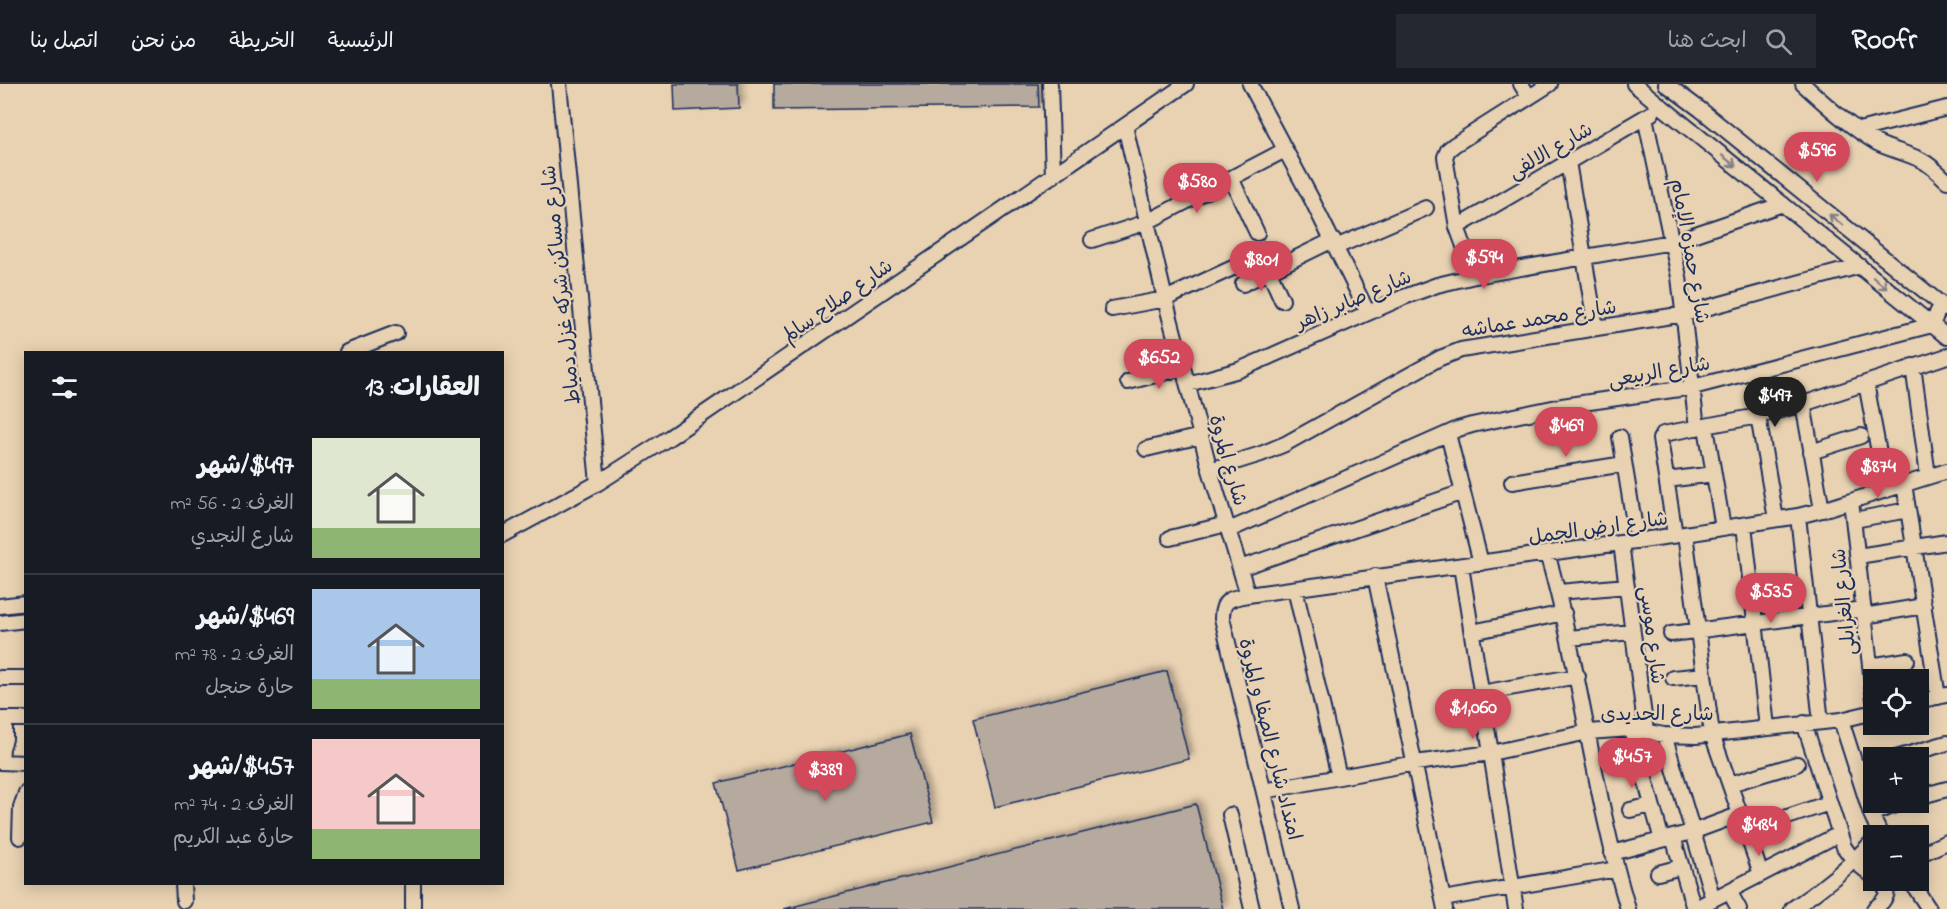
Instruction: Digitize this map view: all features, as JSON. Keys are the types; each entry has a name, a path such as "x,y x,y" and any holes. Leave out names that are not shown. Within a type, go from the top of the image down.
{"street":[{"name":"شارع مساكن شركه غزل دمياط","path":"559,84 598,483"},
{"path":"1050,84 1053,176"},
{"name":"شارع صلاح سالم","path":"504,533 598,483 740,391 1186,84"},
{"path":"1250,84 1334,243 1368,313"},
{"path":"1521,84 1529,98"},
{"path":"1475,276 1458,227 1445,158 1448,150 1550,84"},
{"path":"1634,84 1947,337"},
{"path":"1666,84 1946,307 1936,314 1932,324"},
{"path":"1803,84 1835,114 1888,148 1921,160 1947,181"},
{"name":"شارع الالفى","path":"1458,227 1663,107"},
{"path":"1859,130 1947,108"},
{"path":"1687,126 1692,126 1701,120 1701,110"},
{"name":"شارع حمزه الإمام","path":"1645,117 1672,242 1693,387 1714,474 1723,528"},
{"name":"شارع المروة","path":"1125,126 1183,368 1210,470 1248,595"},
{"path":"1710,146 1714,134 1725,129"},
{"path":"1092,240 1147,222 1285,150"},
{"path":"1568,162 1596,328"},
{"path":"1231,178 1257,233"},
{"name":"شارع صابر زاهر","path":"1188,384 1239,370 1437,285 1475,276 1672,242 1783,204"},
{"path":"1244,284 1334,243 1426,208"},
{"path":"1112,309 1165,299 1237,266"},
{"name":"شارع محمد عماشه","path":"1210,470 1285,444 1440,358 1461,350 1684,314 1860,267"},
{"path":"1269,271 1282,300"},
{"path":"1911,308 1920,305 1925,292"},
{"name":"شارع الربيعى","path":"1170,538 1228,527 1472,425 1562,406 1693,387 1932,324"},
{"path":"354,351 396,333"},
{"path":"1761,874 1712,734 1698,631 1667,480 1661,436 1758,416 1803,404 1947,356"},
{"path":"1913,366 1928,476"},
{"path":"1128,382 1183,368"},
{"path":"1866,383 1886,490"},
{"path":"1803,404 1822,510"},
{"path":"1758,416 1776,519"},
{"path":"1448,434 1481,563"},
{"path":"1146,449 1201,436"},
{"path":"1811,452 1861,436"},
{"path":"1620,437 1637,541"},
{"path":"1512,482 1624,464"},
{"name":"شارع ارض الجمل","path":"1248,595 1548,554 1798,516 1947,471"},
{"path":"1667,480 1714,474"},
{"path":"1904,484 1924,606 1943,696"},
{"path":"1240,568 1463,492"},
{"name":"شارع الغرابلى","path":"1851,501 1870,669"},
{"path":"1854,520 1908,510"},
{"path":"1798,516 1821,722"},
{"path":"1744,525 1767,727"},
{"path":"1858,556 1947,542"},
{"name":"شارع موسى","path":"1621,543 1646,731"},
{"path":"1548,554 1578,676 1612,853 1628,909"},
{"path":"1461,566 1516,909"},
{"path":"1375,576 1444,904 1512,886 1617,869"},
{"path":"1559,592 1627,586"},
{"path":"1295,589 1339,777"},
{"name":"امتداد شارع الصفا و المروة","path":"1248,595 1226,602 1221,618 1292,909"},
{"path":"0,606 24,603"},
{"path":"1671,634 1809,616 1924,606"},
{"path":"1472,632 1564,613"},
{"path":"0,623 24,620"},
{"path":"1569,638 1632,632"},
{"path":"1870,666 1907,660"},
{"path":"1673,678 1704,675"},
{"path":"1481,693 1578,676"},
{"path":"0,678 24,678"},
{"name":"شارع الحديدى","path":"1264,791 1415,763 1491,753 1588,732 1631,729 1664,735 1687,736 1841,720 1863,715"},
{"path":"24,719 3,719 5,739 1,750 1,762 24,763"},
{"path":"1841,720 1874,825"},
{"path":"1804,723 1839,834 1854,861 1863,868"},
{"path":"1631,729 1652,805 1697,908 1839,834"},
{"path":"1664,735 1713,899"},
{"path":"1929,748 1947,743"},
{"path":"1730,784 1797,764"},
{"path":"1856,769 1863,767"},
{"path":"1929,794 1947,789"},
{"path":"21,837 21,807 24,799"},
{"path":"1746,831 1829,803"},
{"path":"1630,810 1652,805"},
{"path":"1612,853 1692,832 1741,814"},
{"path":"1230,815 1252,909"},
{"path":"1929,850 1947,843"},
{"path":"1792,909 1830,882 1863,852"},
{"path":"1658,873 1681,867"},
{"path":"183,885 184,901"},
{"path":"412,885 413,909"},
{"path":"1729,891 1739,909"},
{"path":"1874,909 1886,897 1887,891"},
{"path":"1917,891 1929,909"}],"building":[{"path":"674,84 738,84 739,108 675,111"},
{"path":"774,84 1038,84 1039,107 774,110"},
{"path":"1167,671 1189,759 995,807 973,719"},
{"path":"910,734 933,822 739,870 716,783"},
{"path":"1196,804 1223,909 784,909"}]}
